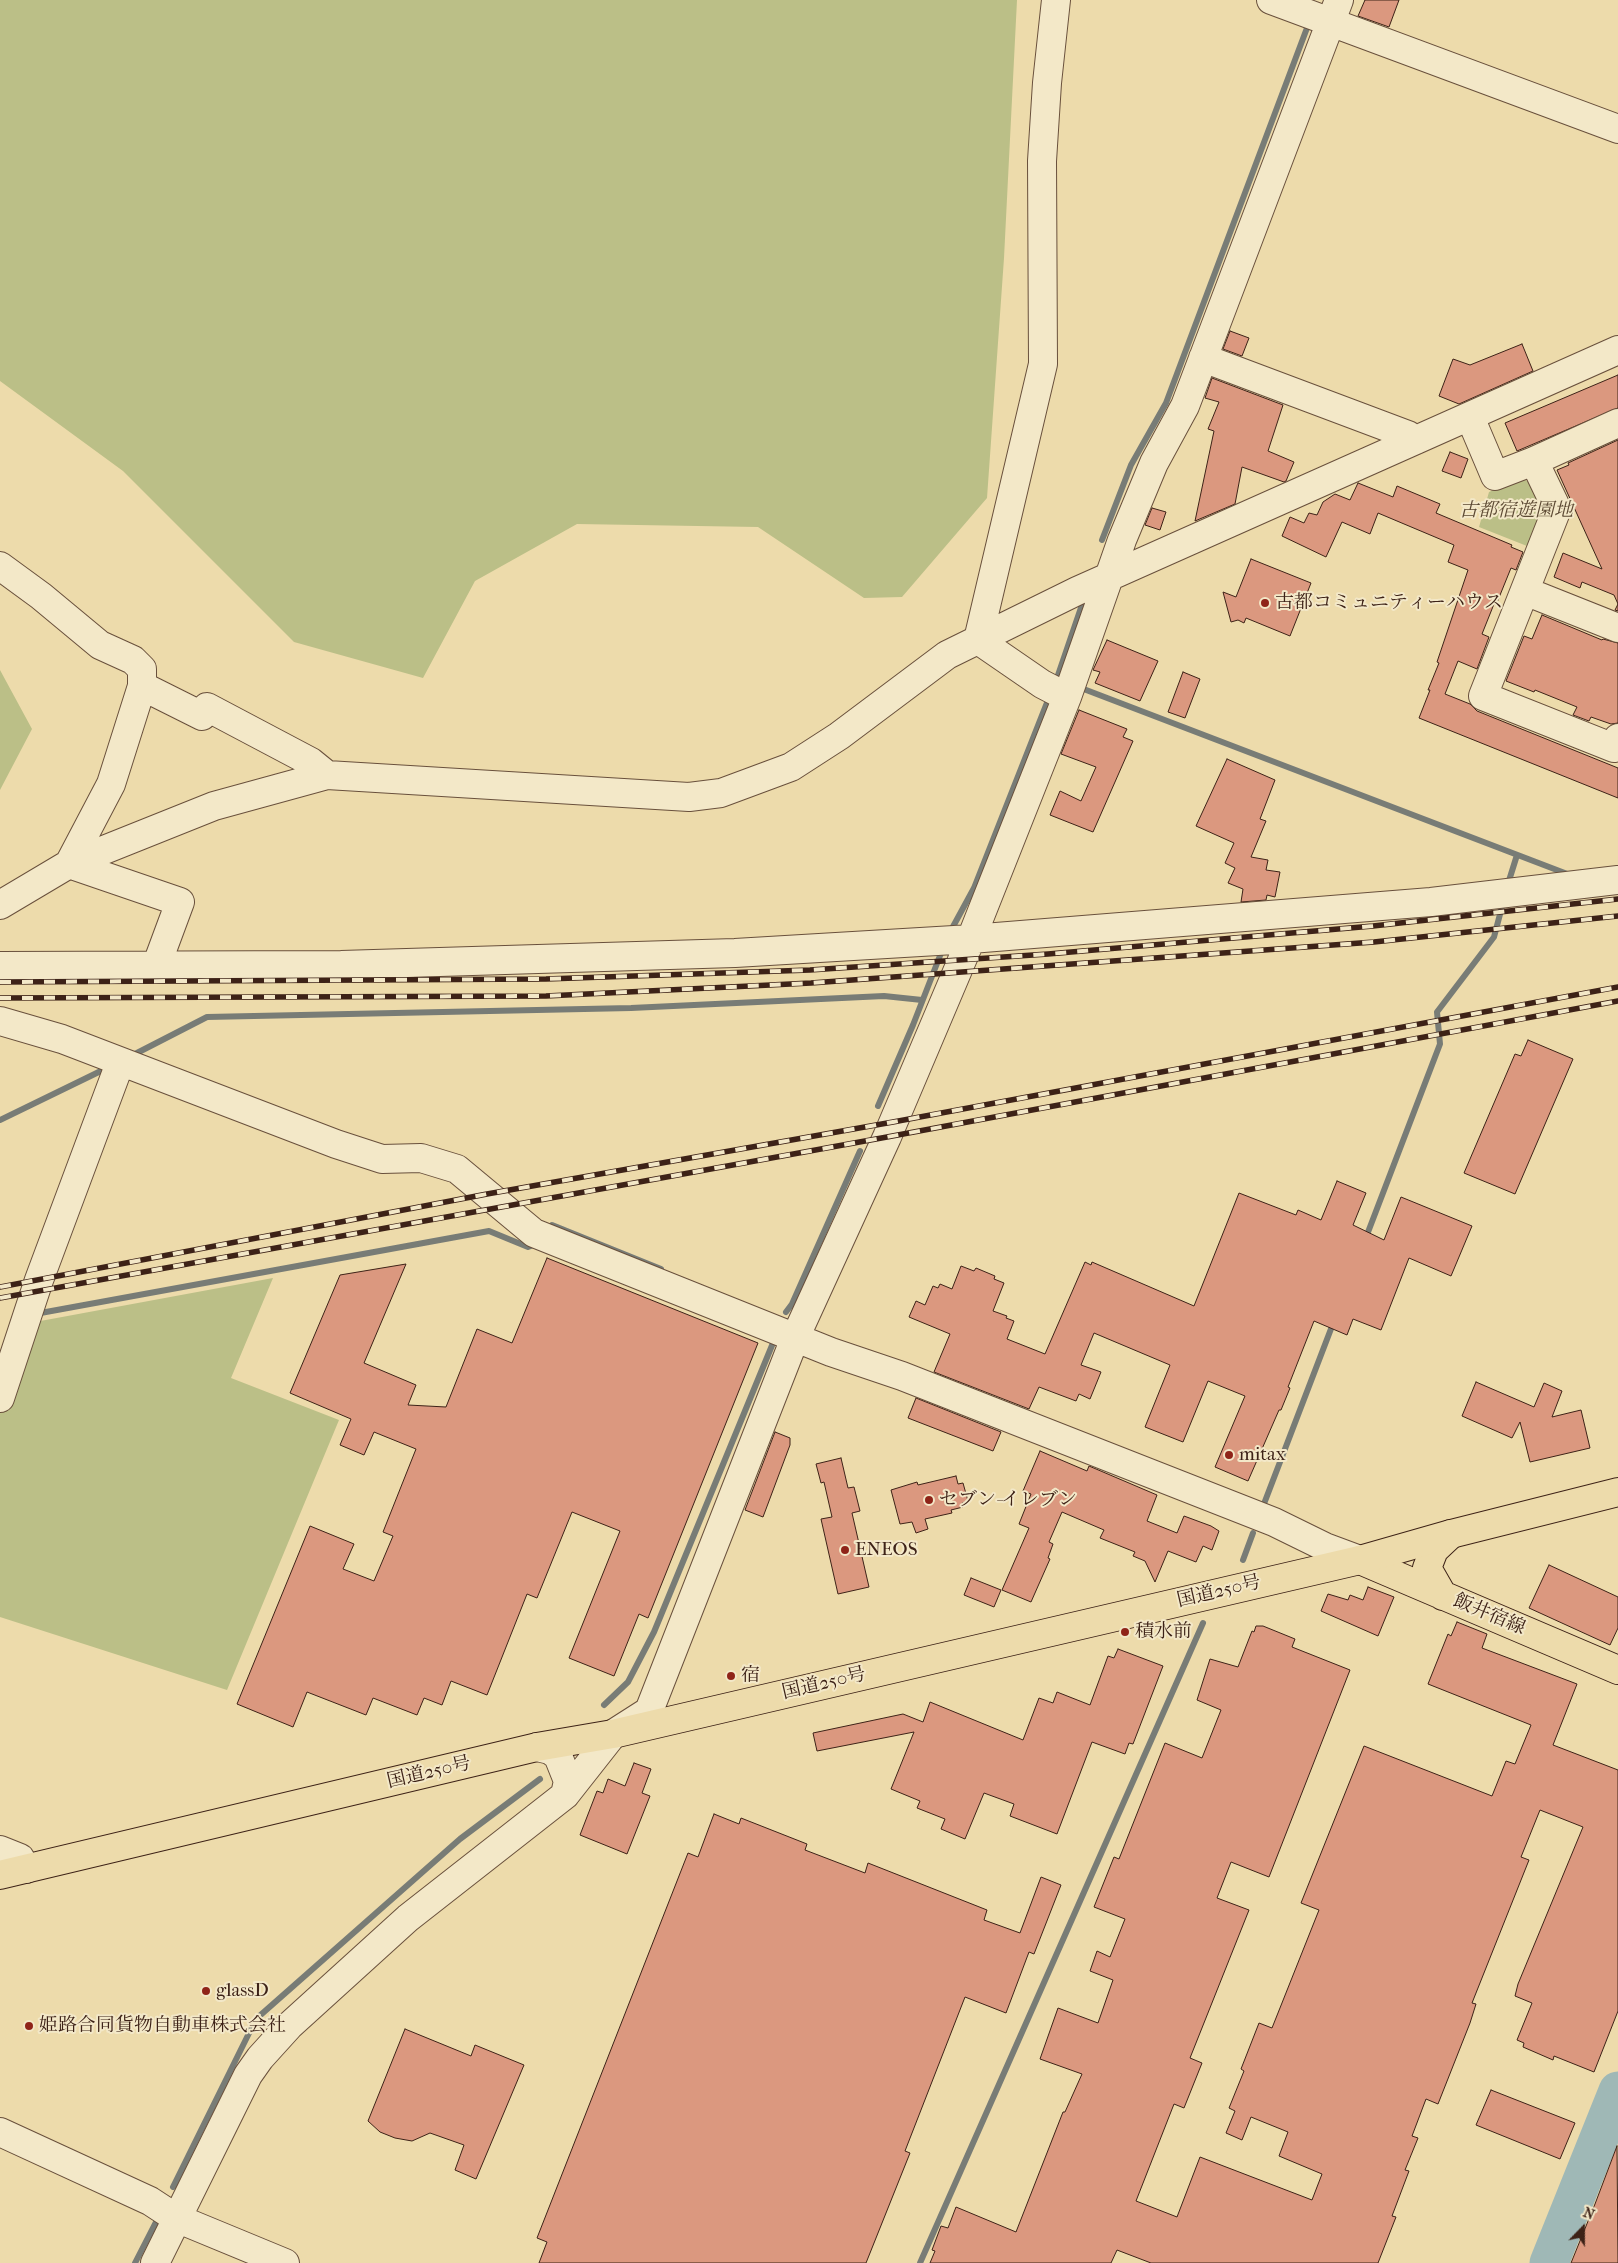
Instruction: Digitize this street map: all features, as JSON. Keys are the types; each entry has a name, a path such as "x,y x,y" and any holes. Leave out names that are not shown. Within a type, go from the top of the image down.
{"main road":[{"name":"国道250号","path":"13,1872 537,1747 613,1734 1360,1560 1451,1534 1618,1492"},
{"path":"1443,1596 1427,1568 1434,1550 1451,1534"},
{"name":"飯井宿線","path":"1360,1560 1618,1670"}],"street":[{"path":"978,640 1043,364 1042,161 1047,83 1056,0"},
{"path":"1271,0 1323,13 1618,129"},
{"path":"155,2263 248,2075 283,2032 408,1918 565,1795 613,1734 649,1711 795,1338 887,1137 956,940 1058,693 1110,577 1122,540 1154,463 1185,406 1323,13"},
{"path":"0,905 69,864 214,806 327,776 689,797 721,793 791,767 839,736 931,666 978,640 1077,591 1618,350"},
{"path":"1203,358 1408,435 1416,440"},
{"path":"1470,417 1495,476 1534,461 1618,423"},
{"path":"1534,461 1557,509 1483,696 1614,748 1618,738"},
{"path":"0,566 41,596 100,645 133,660 142,669 142,686 111,784 69,864"},
{"path":"1525,591 1618,628"},
{"path":"978,640 1058,693"},
{"path":"142,686 202,716 207,707 311,762 327,776"},
{"path":"69,864 180,902 159,958"},
{"path":"0,966 37,968 159,958 341,965 555,960 735,953 956,940 1421,902 1614,881"},
{"path":"0,1021 62,1039 120,1063 382,1159 421,1158 457,1169 534,1233 830,1352 902,1376 1256,1515 1325,1547 1360,1560"},
{"path":"0,1398 27,1315 120,1063"},
{"path":"537,1747 550,1750 558,1756 568,1781 565,1795"},
{"path":"0,1850 20,1858 13,1872"},
{"path":"0,2132 150,2201 176,2218 285,2263"}],"green space":[{"path":"0,0 1017,0 1004,258 987,498 902,597 864,598 758,527 577,524 475,581 423,678 294,642 123,471 0,381"},
{"name":"古都宿遊園地","path":"1520,478 1535,484 1545,503 1532,548 1479,527 1489,492"},
{"path":"0,670 32,729 0,790"},
{"path":"273,1278 231,1378 339,1420 227,1690 0,1617 0,1412 35,1322"}],"building":[{"path":"1365,0 1399,0 1389,27 1358,16"},
{"path":"1230,331 1249,338 1242,356 1223,349"},
{"path":"1522,344 1533,371 1459,404 1439,396 1453,359 1470,365"},
{"path":"1618,375 1618,408 1517,451 1505,423"},
{"path":"1212,378 1283,405 1268,451 1294,462 1284,482 1242,467 1235,504 1195,521 1214,431 1208,429 1219,402 1205,398"},
{"path":"1618,440 1618,604 1614,595 1582,582 1580,588 1554,577 1563,553 1602,569 1557,470"},
{"path":"1450,452 1468,459 1461,478 1442,471"},
{"path":"1358,483 1393,497 1397,486 1440,504 1436,513 1512,545 1511,547 1523,552 1516,570 1511,568 1482,634 1489,637 1477,669 1458,661 1445,694 1470,704 1477,711 1618,768 1618,798 1419,718 1439,663 1437,662 1468,570 1448,562 1454,545 1378,513 1370,534 1342,522 1326,557 1282,536 1290,517 1304,523 1309,513 1317,515 1323,502 1335,494 1350,500"},
{"path":"1152,508 1166,512 1160,530 1145,525"},
{"name":"古都コミュニティーハウス","path":"1251,559 1311,583 1290,636 1246,618 1244,623 1238,620 1231,622 1223,592 1236,597"},
{"path":"1542,615 1602,640 1618,643 1618,723 1611,724 1591,717 1589,721 1573,715 1577,707 1535,690 1534,692 1506,681 1524,636 1532,639"},
{"path":"1107,640 1158,661 1140,701 1095,683 1100,672 1093,670"},
{"path":"1183,672 1200,679 1185,718 1168,712"},
{"path":"1079,710 1127,729 1123,737 1133,741 1093,832 1050,815 1060,791 1081,801 1096,767 1061,754"},
{"path":"1227,759 1275,780 1260,819 1266,821 1251,857 1268,860 1266,870 1280,872 1275,897 1267,895 1266,900 1241,902 1243,889 1228,883 1235,868 1225,863 1234,843 1196,826"},
{"path":"1528,1040 1573,1059 1515,1194 1464,1173 1515,1054 1521,1056"},
{"path":"1337,1181 1366,1193 1353,1225 1384,1240 1401,1197 1472,1226 1451,1276 1409,1258 1381,1330 1353,1319 1347,1335 1314,1321 1281,1410 1279,1410 1248,1481 1215,1467 1245,1396 1208,1381 1183,1442 1145,1427 1170,1365 1094,1333 1081,1365 1101,1372 1090,1399 1079,1394 1076,1401 1039,1387 1029,1409 934,1372 950,1334 909,1317 916,1301 925,1305 933,1286 938,1288 940,1284 952,1289 961,1266 974,1271 976,1268 995,1276 994,1279 1004,1283 993,1311 1007,1316 1006,1318 1014,1321 1007,1339 1045,1354 1085,1262 1091,1265 1092,1262 1194,1306 1239,1193 1296,1215 1298,1210 1321,1220"},
{"path":"547,1258 758,1343 648,1618 639,1614 614,1676 569,1658 620,1531 572,1512 537,1598 527,1594 487,1695 451,1681 442,1705 424,1698 417,1715 373,1698 366,1715 307,1692 293,1727 237,1704 310,1526 354,1544 343,1569 374,1581 393,1536 383,1532 416,1449 374,1432 364,1455 340,1445 351,1419 290,1393 340,1275 406,1264 364,1363 416,1385 408,1405 446,1407 477,1329 512,1343"},
{"path":"1476,1382 1534,1407 1544,1383 1562,1391 1552,1417 1581,1410 1590,1448 1530,1462 1520,1422 1512,1438 1462,1416"},
{"path":"916,1398 1001,1432 993,1451 908,1418"},
{"path":"775,1432 790,1438 790,1445 763,1517 745,1510"},
{"path":"1040,1451 1087,1471 1089,1466 1157,1495 1147,1521 1177,1533 1184,1516 1211,1526 1219,1531 1212,1550 1203,1546 1196,1562 1168,1551 1155,1582 1145,1561 1133,1556 1135,1552 1100,1538 1104,1530 1062,1512 1049,1542 1053,1544 1048,1558 1050,1559 1031,1602 1002,1590 1029,1528 1019,1524 1031,1494 1023,1491"},
{"path":"841,1458 848,1488 854,1487 860,1511 852,1513 869,1587 838,1594 821,1519 832,1517 824,1482 821,1483 816,1464"},
{"path":"956,1476 958,1484 963,1483 968,1501 962,1503 963,1507 951,1510 952,1513 925,1519 928,1529 916,1533 912,1522 900,1524 891,1490 917,1482 918,1485"},
{"path":"1549,1565 1618,1597 1618,1628 1610,1645 1529,1608"},
{"path":"971,1578 1001,1590 994,1607 964,1595"},
{"path":"1368,1587 1394,1597 1378,1636 1321,1611 1328,1594 1348,1600 1350,1595 1363,1600"},
{"path":"1457,1622 1487,1634 1482,1648 1577,1684 1553,1745 1618,1770 1618,2011 1594,2072 1554,2056 1553,2060 1523,2047 1524,2043 1517,2040 1532,2003 1515,1996 1518,1984 1583,1827 1540,1810 1521,1857 1529,1860 1472,2003 1476,2004 1470,2023 1438,2104 1426,2099 1412,2136 1418,2138 1405,2170 1409,2171 1392,2216 1396,2217 1378,2263 1151,2263 1117,2250 1111,2263 930,2263 935,2251 932,2250 941,2226 948,2228 956,2207 1016,2232 1063,2112 1065,2112 1082,2074 1040,2059 1058,2008 1098,2023 1113,1980 1090,1971 1097,1951 1110,1957 1125,1919 1094,1907 1114,1857 1119,1859 1165,1743 1202,1758 1221,1710 1197,1700 1210,1659 1238,1667 1252,1631 1254,1632 1256,1626 1263,1626 1295,1639 1292,1647 1350,1670 1269,1877 1231,1862 1217,1898 1249,1910 1190,2058 1202,2063 1184,2108 1174,2104 1136,2201 1177,2217 1200,2157 1312,2200 1322,2174 1279,2156 1288,2132 1251,2117 1242,2140 1226,2133 1235,2111 1229,2108 1244,2071 1241,2069 1259,2023 1272,2028 1319,1910 1301,1903 1364,1746 1492,1796 1506,1761 1515,1764 1531,1725 1428,1684 1448,1634 1451,1636"},
{"path":"1118,1649 1163,1666 1133,1744 1129,1743 1125,1754 1092,1742 1057,1834 1010,1816 1014,1804 984,1793 965,1839 941,1829 945,1819 917,1808 920,1801 891,1789 914,1732 817,1751 813,1733 903,1714 923,1722 930,1702 1023,1740 1039,1698 1053,1703 1057,1692 1090,1705 1108,1656 1114,1658"},
{"path":"634,1763 651,1769 642,1793 650,1796 627,1854 580,1835 597,1791 603,1793 608,1779 625,1786"},
{"path":"714,1814 739,1824 741,1818 807,1844 805,1850 865,1873 868,1863 987,1910 984,1920 1020,1933 1041,1877 1061,1885 1034,1954 1029,1952 1006,2013 965,1997 905,2151 910,2153 866,2263 539,2263 547,2242 537,2238 688,1853 698,1857"},
{"path":"405,2029 471,2056 475,2045 524,2065 476,2179 455,2170 464,2145 430,2133 412,2141 395,2138 380,2132 368,2121"},
{"path":"1491,2090 1575,2123 1560,2159 1476,2125"},
{"path":"1617,2146 1618,2263 1571,2263 1595,2204"}],"waterway":[{"path":"1102,540 1131,465 1166,403 1310,20"},
{"path":"1055,684 1085,596"},
{"path":"1081,688 1570,875"},
{"path":"949,934 974,888 1050,695"},
{"path":"1507,887 1517,855"},
{"path":"1365,1240 1440,1044 1437,1012 1494,937 1504,899"},
{"path":"878,1106 913,1025 943,948"},
{"path":"133,1055 207,1017 631,1008 884,996 922,1000"},
{"path":"0,1120 107,1068"},
{"path":"786,1312 792,1304 860,1151"},
{"path":"552,1225 661,1269"},
{"path":"35,1314 489,1231 528,1247 536,1244"},
{"path":"1262,1509 1334,1321"},
{"path":"604,1705 628,1682 654,1632 773,1343"},
{"path":"1243,1560 1253,1533"},
{"path":"920,2263 1203,1623"},
{"path":"173,2187 256,2019 460,1839 540,1779"},
{"path":"1549,2263 1618,2091"},
{"path":"135,2263 156,2222"}],"railway":[{"path":"0,982 546,979 810,970 1048,954 1373,926 1618,899"},
{"path":"0,998 546,996 811,983 1374,942 1618,916"},
{"path":"0,1287 487,1194 893,1122 1618,987"},
{"path":"0,1298 887,1137 1618,1001"}],"place":[{"name":"古都コミュニティーハウス","path":"1265,603"},
{"name":"mitax","path":"1229,1455"},
{"name":"セブン-イレブン","path":"929,1500"},
{"name":"ENEOS","path":"845,1550"},
{"name":"積水前","path":"1125,1632"},
{"name":"宿","path":"731,1676"},
{"name":"glassD","path":"206,1991"},
{"name":"姫路合同貨物自動車株式会社","path":"29,2026"}]}
